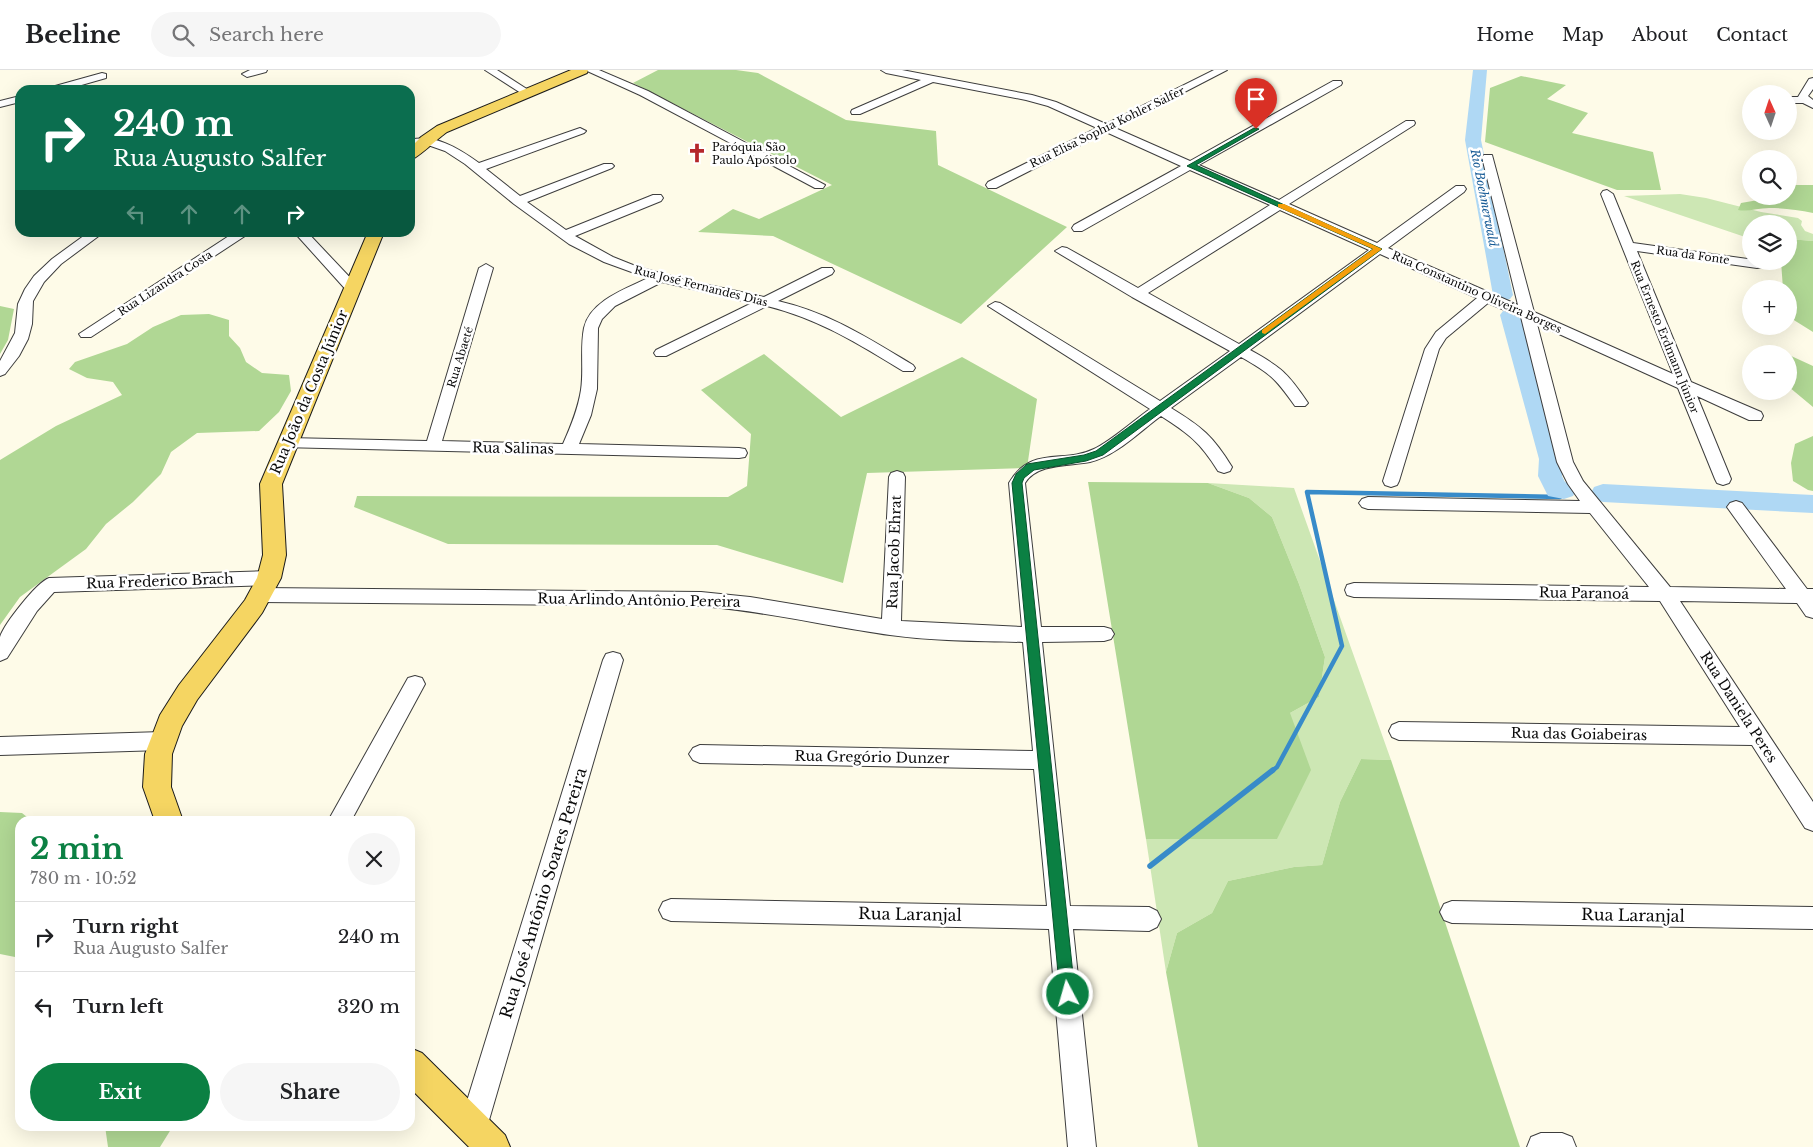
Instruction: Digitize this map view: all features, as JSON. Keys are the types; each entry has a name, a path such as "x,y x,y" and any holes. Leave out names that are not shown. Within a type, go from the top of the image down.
{"main road":[{"path":"415,151 426,140 450,126 582,70"},
{"name":"Rua João da Costa Júnior","path":"167,816 160,800 157,775 162,741 184,698 265,586 275,550 271,512 271,484 354,289 374,237"},
{"path":"415,1070 483,1137"}],"street":[{"path":"247,74 262,70"},
{"path":"490,70 528,93"},
{"path":"590,70 644,93 819,185"},
{"name":"Rua Constantino Oliveira Borges","path":"886,70 1038,99 1755,416"},
{"name":"Rua Elisa Sophia Kohler Salfer","path":"992,185 1222,70"},
{"path":"67,85 104,73"},
{"path":"95,85 104,73"},
{"path":"856,112 932,79"},
{"path":"1809,102 1803,96 1813,81"},
{"path":"1078,228 1337,84"},
{"path":"0,104 15,100"},
{"path":"1137,294 1410,123"},
{"path":"477,168 580,131"},
{"path":"415,142 426,140"},
{"name":"Rua José Fernandes Dias","path":"426,140 445,147 477,168 518,201 566,235 613,262 660,278 806,312 832,324 908,368"},
{"name":"Rua Daniela Peres","path":"1488,157 1565,462 1576,484 1664,594 1813,821"},
{"path":"518,201 608,166"},
{"path":"1082,1147 1017,483 1019,477 1031,467 1093,456 1460,189"},
{"name":"Rua Ernesto Erdmann Júnior","path":"1608,194 1723,479"},
{"path":"566,235 657,198"},
{"path":"0,371 17,348 24,327 23,315 27,299 41,274 91,237"},
{"name":"Rua Lizandra Costa","path":"86,334 237,237"},
{"path":"305,237 354,289"},
{"name":"Rua da Fonte","path":"1628,246 1742,262"},
{"path":"1062,251 1272,369 1282,377 1300,403"},
{"name":"Rua Abaeté","path":"433,446 486,268"},
{"path":"661,353 827,270"},
{"path":"570,449 583,415 589,389 591,328 594,319 607,305 660,278"},
{"path":"1391,481 1432,349 1447,330 1487,297"},
{"path":"995,306 1160,408 1204,438 1224,467"},
{"name":"Rua Salinas","path":"287,443 739,453"},
{"name":"Rua Jacob Ehrat","path":"891,628 897,477"},
{"path":"1368,503 1594,507"},
{"path":"1736,507 1807,596 1813,611"},
{"name":"Rua Frederico Brach","path":"0,653 30,606 50,584 265,586"},
{"name":"Rua Arlindo Antônio Pereira","path":"265,586 732,600 891,628 951,632 1104,634"},
{"name":"Rua Paranoá","path":"1354,590 1807,596"},
{"name":"Rua José Antônio Soares Pereira","path":"483,1137 613,660"},
{"path":"342,816 415,684"},
{"name":"Rua das Goiabeiras","path":"1400,731 1758,736"},
{"path":"0,746 162,741"},
{"name":"Rua Gregório Dunzer","path":"700,754 1044,760"},
{"name":"Rua Laranjal","path":"671,910 1149,919"},
{"name":"Rua Laranjal","path":"1452,912 1813,918"},
{"path":"1541,1146 1562,1147"}],"green space":[{"path":"658,70 736,70 758,73 846,120 936,131 938,165 1067,227 961,324 773,236 698,232 733,209 759,219 832,185 633,83"},
{"path":"1521,76 1566,85 1547,99 1588,113 1572,133 1653,152 1661,190 1617,190 1485,142 1490,88"},
{"path":"1797,185 1813,185 1813,213 1775,208 1738,210 1741,203 1742,205 1797,205"},
{"path":"1680,194 1780,215 1742,215 1742,236 1624,196"},
{"path":"1797,218 1802,221 1801,225 1805,231 1813,234 1813,241 1797,240"},
{"path":"1797,240 1813,241 1813,332 1797,322 1797,280 1782,280 1782,270 1797,270"},
{"path":"0,306 14,309 8,340 0,354"},
{"path":"209,314 229,320 229,336 240,348 246,362 262,373 289,375 291,391 279,412 259,431 197,433 171,452 161,474 133,502 106,524 86,549 20,597 0,625 0,460 56,426 122,395 113,382 87,378 69,369 75,362 127,344 153,327 181,315"},
{"path":"764,354 841,417 962,357 1037,399 1027,468 867,473 843,583 717,545 448,544 354,507 357,496 728,497 747,486 751,434 701,390"},
{"path":"1797,359 1813,366 1813,407 1797,394"},
{"path":"1813,436 1813,491 1793,481 1791,463 1795,444"},
{"path":"1088,482 1208,483 1249,498 1272,517 1299,584 1325,657 1319,697 1290,713 1311,770 1277,839 1146,839"},
{"path":"1208,483 1294,488 1391,760 1361,759 1340,802 1322,865 1294,867 1228,881 1212,913 1177,933 1166,972 1146,839 1277,839 1290,713 1319,697 1325,657 1299,584 1272,517 1249,498"},
{"path":"1361,759 1391,760 1520,1147 1198,1147 1166,972 1177,933 1212,913 1228,881 1294,867 1322,865 1340,802"},
{"path":"0,812 22,813 26,816 15,816 15,957 0,954"},
{"path":"106,1131 170,1131 160,1147 108,1147"}],"waterway":[{"name":"Rio Boehmerwald","path":"1480,70 1473,140 1503,295"},
{"name":"Rio Boehmerwald","path":"1510,315 1551,459 1550,476 1557,490 1564,490"},
{"path":"1272,771 1277,767 1342,646 1307,492 1560,497 1557,490"},
{"name":"Rio Boehmerwald","path":"1603,493 1813,504"},
{"path":"1150,866 1273,770"}],"slow traffic":[{"path":"1265,331 1378,249 1281,206"}],"place":[{"name":"Paróquia São Paulo Apóstolo","path":"697,153"}],"route":[{"path":"1068,994 1017,483 1023,472 1031,467 1045,463 1086,458 1100,453 1378,249 1191,166 1256,129"}]}
